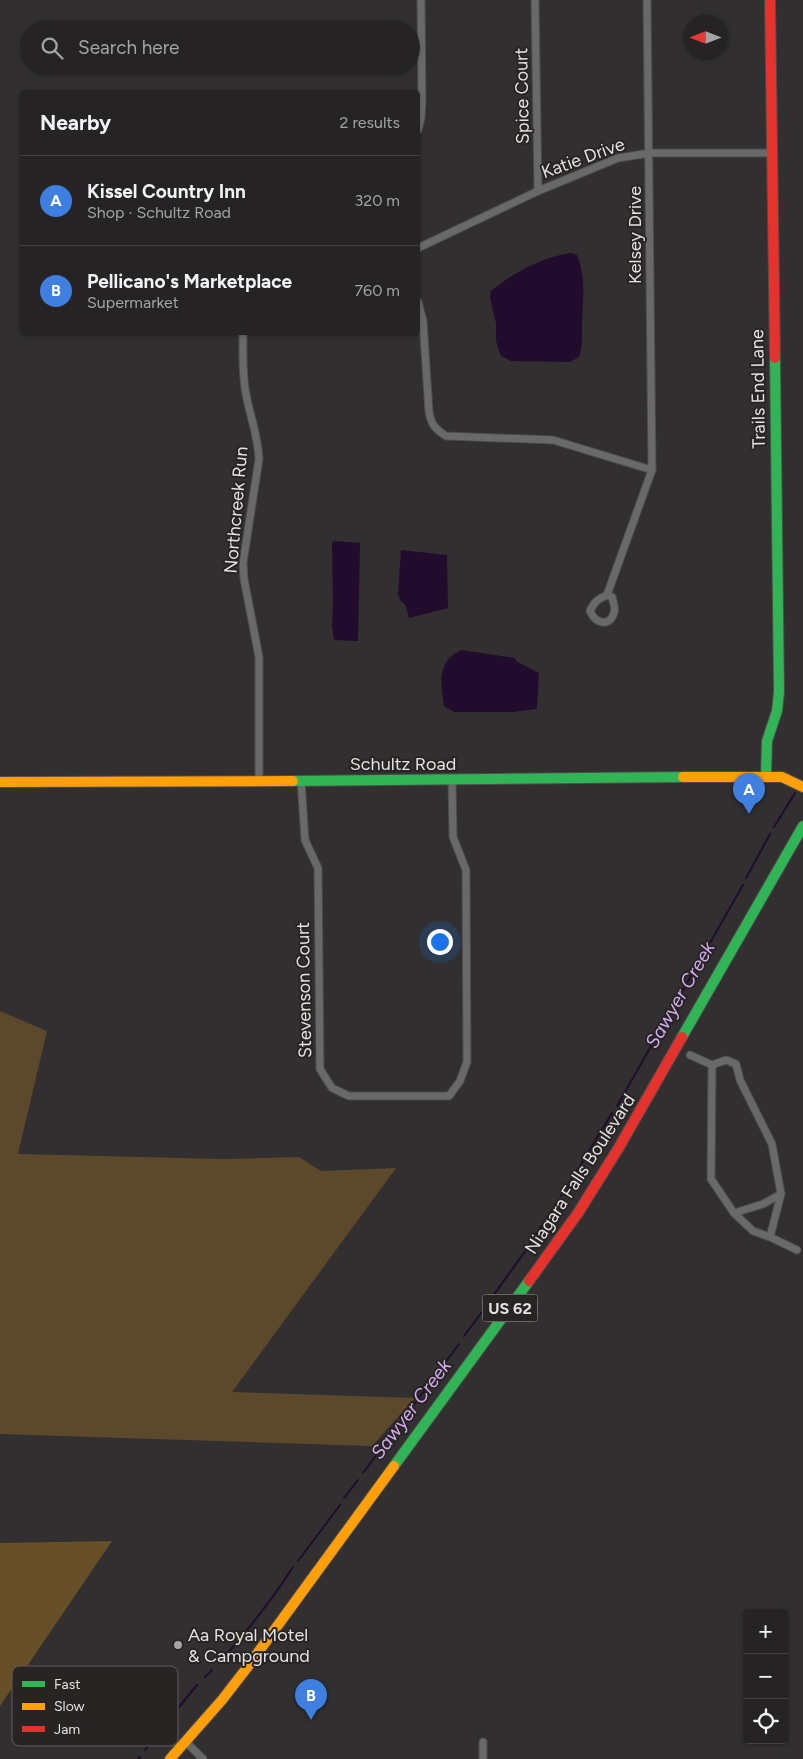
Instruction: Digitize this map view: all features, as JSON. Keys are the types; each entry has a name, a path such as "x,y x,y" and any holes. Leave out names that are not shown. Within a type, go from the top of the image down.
{"street":[{"path":"420,122 422,100 421,0"},
{"name":"Spice Court","path":"535,0 538,191"},
{"name":"Kelsey Drive","path":"607,595 652,470 647,0"},
{"name":"Trails End Lane","path":"766,776 767,740 777,711 779,692 770,0"},
{"name":"Katie Drive","path":"420,247 538,191 618,158 650,153 771,153"},
{"path":"420,310 423,321 430,422 441,433 446,436 553,440 652,470"},
{"name":"Northcreek Run","path":"243,335 246,397 258,443 259,458 244,563 244,579 259,657 259,781"},
{"name":"Schultz Road","path":"0,782 452,780 766,776 782,777 803,787"},
{"name":"Stevenson Court","path":"301,780 305,840 318,868 320,1069 332,1088 349,1096 449,1096 460,1081 468,1062 466,870 453,837 452,780"},
{"name":"Niagara Falls Boulevard","path":"170,1759 242,1673 578,1214 618,1149 803,826"},
{"path":"690,1056 712,1065 726,1060 736,1064 740,1080 772,1144 780,1194 770,1237"},
{"path":"712,1065 711,1179 734,1213 753,1231 798,1250"},
{"path":"734,1213 763,1204 780,1194"},
{"path":"186,1742 203,1759"},
{"path":"483,1742 483,1759"}],"shaded area":[{"path":"571,253 577,255 583,280 582,339 579,357 570,362 511,361 501,356 496,341 496,323 490,298 491,291 528,267 549,258"},
{"path":"334,541 360,543 358,641 334,640 332,626 332,543"},
{"path":"401,550 447,555 448,608 409,618 405,604 401,602 398,594"},
{"path":"461,650 515,658 516,661 539,673 537,709 513,712 454,712 444,706 441,681 444,667 453,655"},
{"path":"0,1011 47,1031 18,1154 224,1159 299,1157 321,1171 396,1168 232,1392 415,1398 372,1446 0,1434"},
{"path":"112,1541 27,1666 12,1666 12,1688 0,1706 0,1543"}],"waterway":[{"name":"Sawyer Creek","path":"774,827 795,793"},
{"name":"Sawyer Creek","path":"746,878 770,834"},
{"name":"Sawyer Creek","path":"617,1106 743,885"},
{"name":"Sawyer Creek","path":"589,1151 612,1113"},
{"name":"Sawyer Creek","path":"561,1196 585,1158"},
{"name":"Sawyer Creek","path":"530,1243 557,1203"},
{"name":"Sawyer Creek","path":"485,1307 526,1250"},
{"name":"Sawyer Creek","path":"464,1336 482,1312"},
{"name":"Sawyer Creek","path":"363,1473 459,1344"},
{"name":"Sawyer Creek","path":"344,1498 358,1480"},
{"name":"Sawyer Creek","path":"298,1561 340,1505"},
{"name":"Sawyer Creek","path":"219,1663 258,1616 293,1567"},
{"name":"Sawyer Creek","path":"205,1677 212,1670"},
{"name":"Sawyer Creek","path":"179,1707 197,1685"},
{"name":"Sawyer Creek","path":"145,1750 148,1746"}],"traffic: fast":[{"path":"766,776 767,741 777,711 779,692 775,358"},
{"path":"293,781 683,777"},
{"path":"682,1037 803,826"},
{"path":"394,1466 529,1281"}],"traffic: slow":[{"path":"683,777 782,777 803,787"},
{"path":"0,782 293,781"},
{"path":"170,1759 222,1700 246,1669 394,1466"}],"traffic: jam":[{"path":"770,0 775,358"},
{"path":"529,1281 578,1213 618,1149 682,1037"}],"place":[{"name":"Kissel Country Inn","path":"749,814"},
{"name":"Aa Royal Motel & Campground","path":"178,1645"},
{"name":"Pellicano's Marketplace","path":"311,1720"}]}
